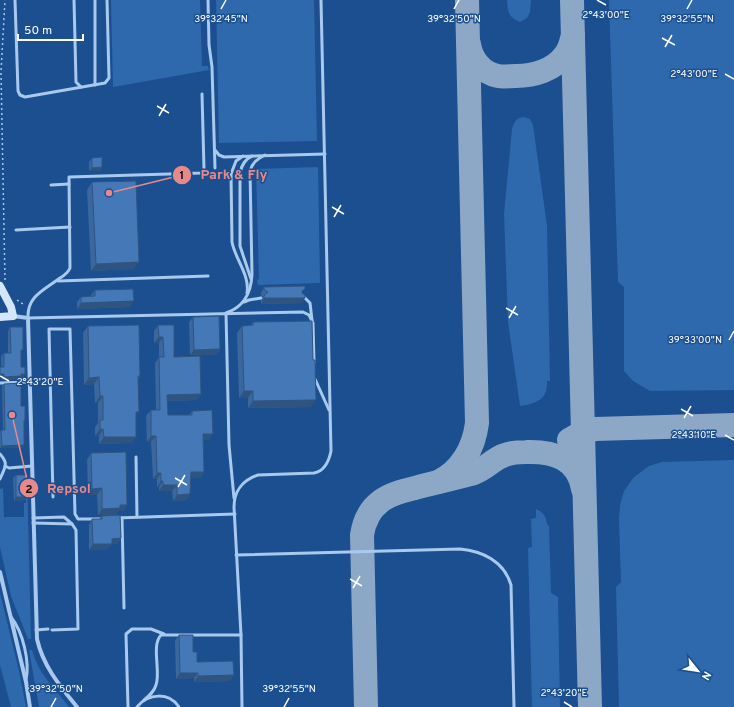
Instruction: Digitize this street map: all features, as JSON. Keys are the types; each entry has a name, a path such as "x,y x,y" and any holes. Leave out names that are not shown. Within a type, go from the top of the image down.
{"street":[{"path":"2,285 13,316"},
{"path":"0,317 13,316 28,318 36,630 39,648 46,666 77,707"},
{"path":"0,572 26,682 30,707"}],"lane":[{"path":"16,0 19,94 24,97 106,83 109,78 107,0"},
{"path":"74,0 76,82 82,87"},
{"path":"95,0 95,85"},
{"path":"208,0 209,45 212,67 215,168"},
{"path":"234,502 242,485 255,476 262,474 316,473 323,468 328,461 331,451 321,0"},
{"path":"202,94 203,172 69,177 70,268 67,273 35,296 28,308 28,318 303,312 309,315 313,323"},
{"path":"214,148 217,154 221,156 325,154"},
{"path":"242,156 236,161 231,174 232,242 235,253 247,280 247,299"},
{"path":"251,287 250,277 240,246 240,172 243,163 252,156"},
{"path":"226,313 234,310 247,299 251,287 250,171 251,166 257,160 265,156"},
{"path":"51,185 69,184"},
{"path":"16,230 70,228"},
{"path":"54,282 208,276"},
{"path":"301,297 305,298 310,303 313,323 314,366"},
{"path":"247,299 261,298"},
{"path":"226,313 229,444 234,486 234,514 241,635 242,707"},
{"path":"53,497 49,330 70,329 75,514 78,519 234,514"},
{"path":"314,373 318,388 330,414"},
{"path":"0,383 30,382"},
{"path":"0,454 6,461 0,479"},
{"path":"136,457 137,517"},
{"path":"5,466 9,468 32,466"},
{"path":"33,518 64,517 76,530 78,629 36,630"},
{"path":"122,518 124,608"},
{"path":"34,523 72,524"},
{"path":"236,555 460,549 475,551 489,557 507,574 511,585 514,707"},
{"path":"128,707 126,634 132,629 151,629 164,634 241,635"},
{"path":"137,707 152,693 157,684 157,641 159,637 164,634"},
{"path":"144,700 155,696 164,696 172,700 179,707"}],"path":[{"path":"2,285 1,72 5,0"},
{"path":"16,299 28,308"}],"shaded area":[{"path":"111,0 200,0 202,66 208,66 209,70 113,87"},
{"path":"216,0 314,0 317,141 219,143"},
{"path":"507,0 531,0 530,12 527,18 520,22 513,18 508,11"},
{"path":"609,0 734,0 734,390 650,391 633,381 624,371 624,287 618,282"},
{"path":"524,117 530,119 533,125 547,226 550,381 547,381 546,391 542,398 531,404 520,406 508,322 504,214 512,129 519,118"},
{"path":"318,167 320,283 258,285 256,169"},
{"path":"734,460 734,707 619,707 616,587 621,582 619,520 620,505 624,491 634,477 649,466 662,462"},
{"path":"25,474 27,475 31,639 28,639 11,596 0,547 0,489 3,488 4,517 24,517 24,503 26,503"},
{"path":"536,509 541,511 549,526 551,593 558,597 560,707 532,707 528,548 532,547 531,519 536,518"},
{"path":"0,593 26,707 11,707 0,665"},
{"path":"29,650 32,650 43,674 69,707 39,707"}],"building":[{"path":"102,157 102,167 92,168 92,158"},
{"path":"136,181 139,262 96,264 92,182"},
{"path":"305,286 302,293 305,295 305,298 264,298 268,292 264,290 264,287"},
{"path":"133,289 134,301 81,303 81,297 95,296 95,290"},
{"path":"219,316 220,349 194,350 193,317"},
{"path":"312,321 316,400 253,401 253,391 244,391 242,326 253,325 253,322"},
{"path":"139,325 140,376 138,376 139,412 136,412 136,437 104,437 103,429 100,429 100,420 103,420 103,396 100,396 99,377 89,378 88,326"},
{"path":"158,325 174,325 174,357 200,356 201,394 167,395 168,415 192,415 192,411 212,410 213,434 203,434 204,472 191,472 190,494 177,495 177,485 163,485 163,481 161,481 161,473 157,473 156,436 151,436 151,410 160,410 159,357 164,357 163,337 159,337"},
{"path":"10,327 23,327 21,367 25,367 25,374 21,374 21,376 4,377 4,374 0,374 0,367 4,367 4,353 11,353"},
{"path":"21,383 21,406 25,406 24,445 2,446 1,430 5,430 4,384"},
{"path":"126,452 127,505 120,505 120,508 102,509 102,488 92,489 91,453"},
{"path":"16,475 27,475 27,497 16,497"},
{"path":"120,515 121,538 112,539 112,544 93,544 92,519 102,519 102,516"},
{"path":"179,635 193,635 193,652 197,652 197,662 233,661 234,675 198,676 198,673 180,673"}],"taxiway":[{"path":"438,482 453,472 465,458 473,441 477,423 467,0"},
{"path":"572,0 590,707"},
{"path":"469,44 475,60 482,69 487,72 500,76 523,76 543,71 555,65 567,53 573,35"},
{"path":"569,440 583,432 595,429 734,425"},
{"path":"366,707 362,535 368,516 377,504 388,496 397,493 477,472 500,457 518,452 546,453 563,459 576,470 583,489"}],"place":[{"name":"Park & Fly","path":"109,193"},
{"name":"Repsol","path":"12,415"}]}
